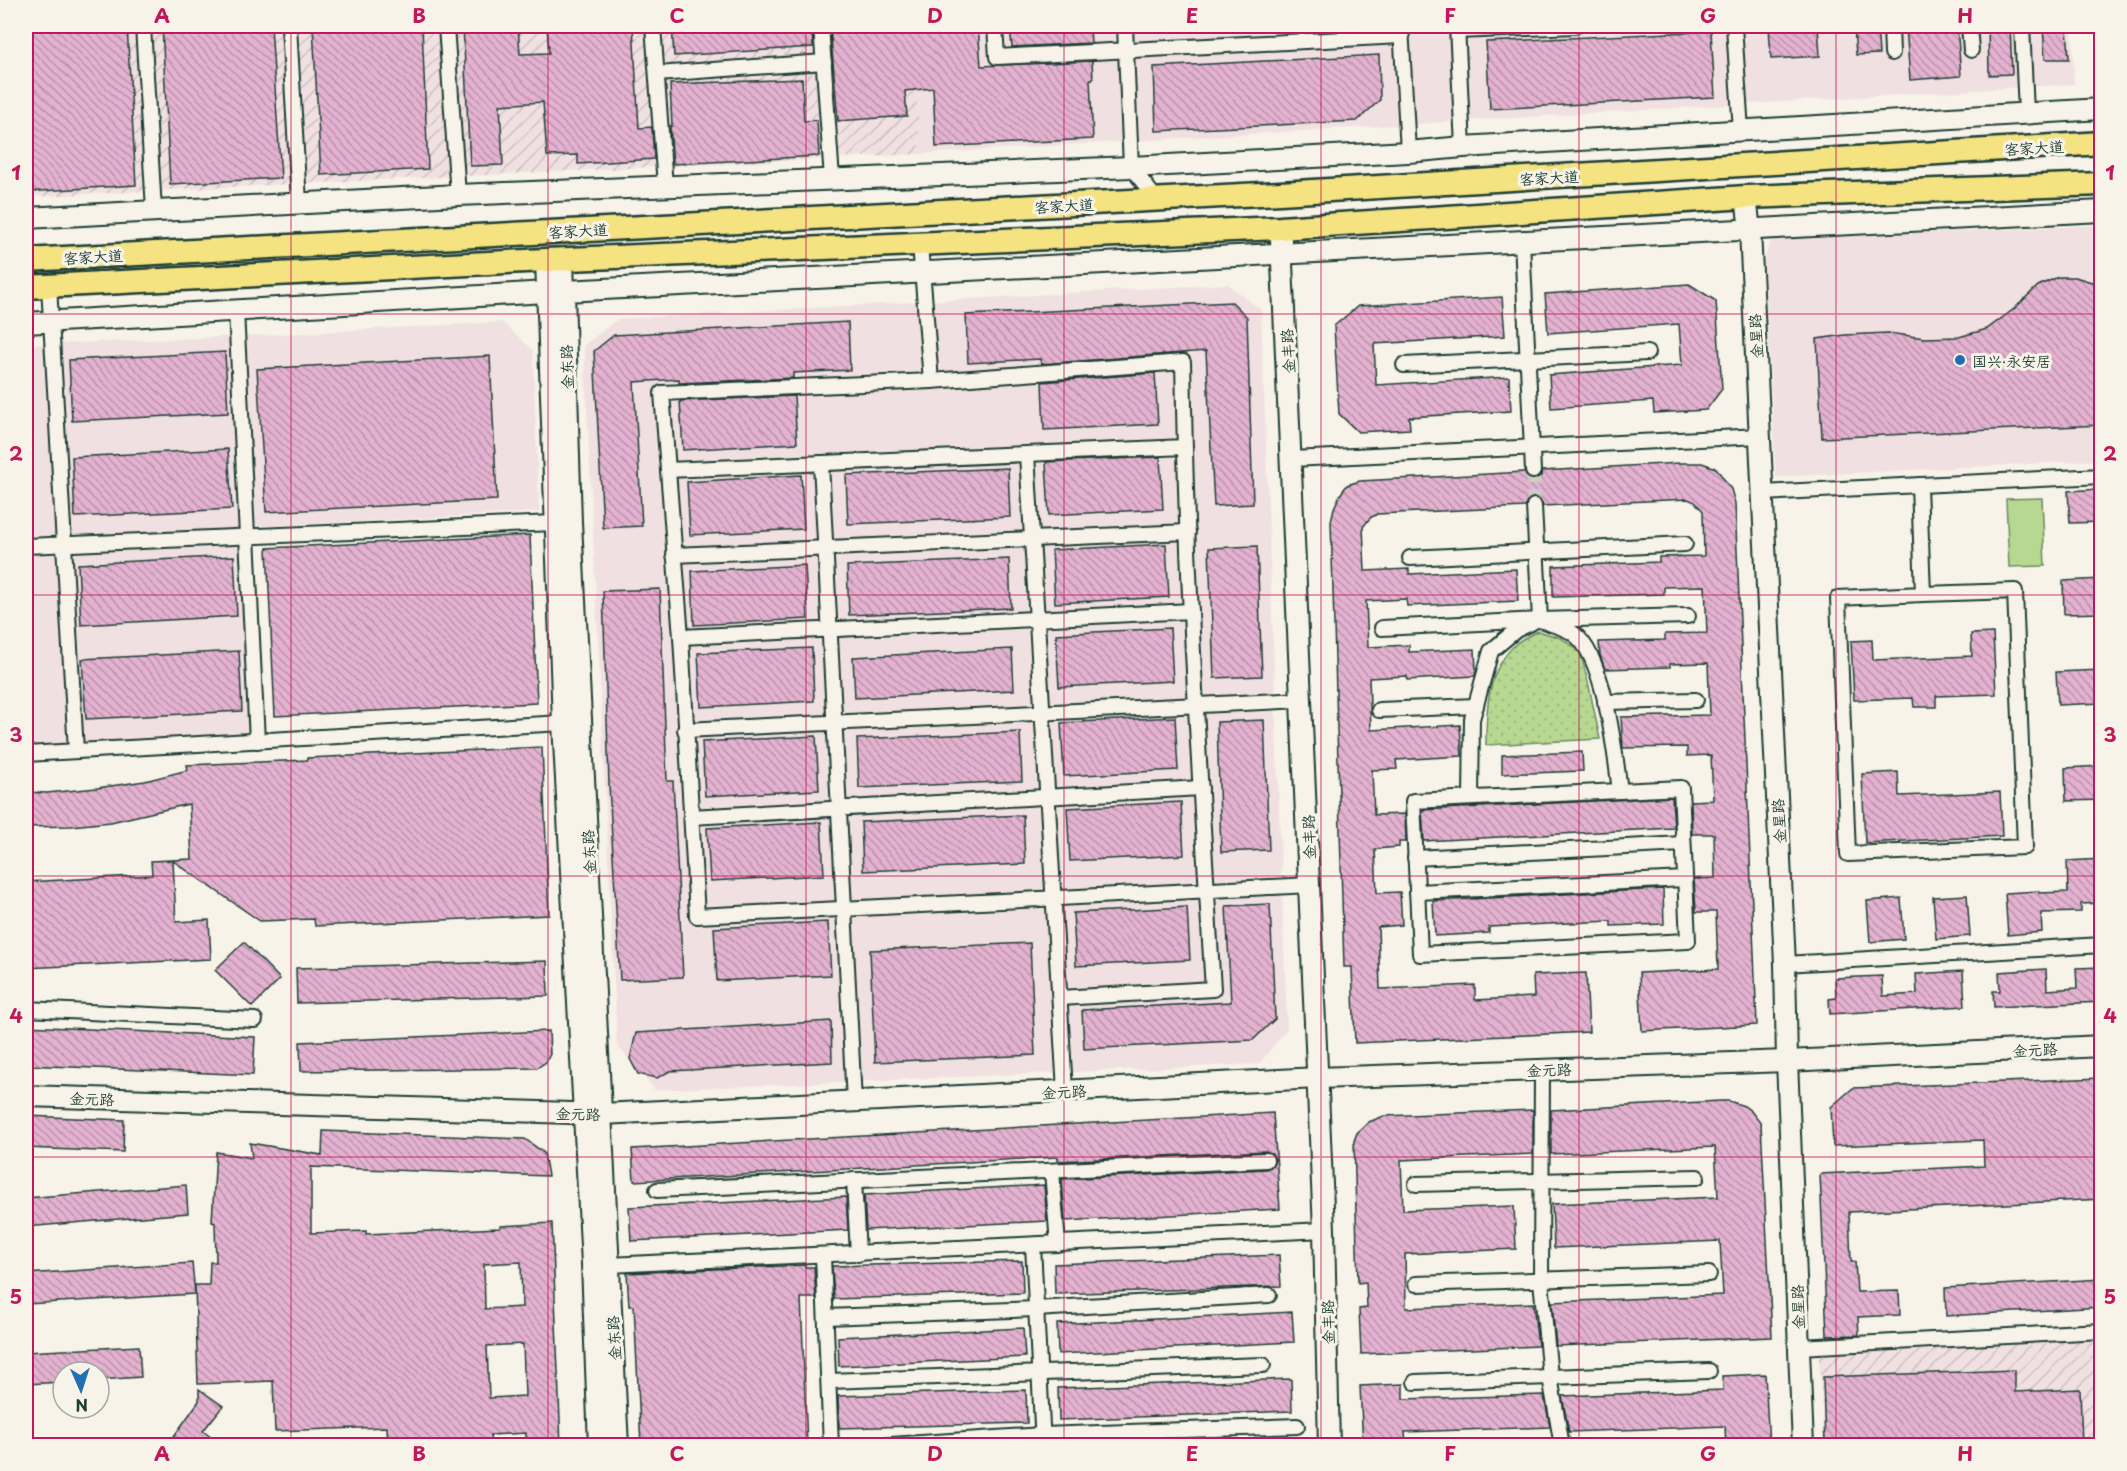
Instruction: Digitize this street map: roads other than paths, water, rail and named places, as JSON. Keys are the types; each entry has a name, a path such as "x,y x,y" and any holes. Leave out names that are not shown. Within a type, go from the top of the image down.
{"main road":[{"name":"客家大道","path":"26,260 1157,200 2102,143"},
{"name":"客家大道","path":"26,287 555,259 1280,228 1746,197 2102,184"}],"street":[{"path":"143,26 154,210"},
{"path":"289,26 299,203"},
{"path":"447,26 458,195"},
{"path":"653,26 665,186"},
{"path":"821,26 832,179"},
{"path":"995,26 997,57 1126,51 1401,31 1408,153"},
{"path":"1125,26 1131,167 1157,200"},
{"path":"1463,147 1457,28 1575,26"},
{"path":"1734,26 1741,131"},
{"path":"1891,26 1892,53"},
{"path":"1969,26 1971,50"},
{"path":"2022,26 2026,112"},
{"path":"657,75 824,62"},
{"path":"26,218 458,195 1408,153 1463,147 2102,109"},
{"name":"金星路","path":"1746,197 1750,230 1785,964 1803,1446"},
{"path":"26,322 922,272 2102,211"},
{"name":"金丰路","path":"1280,228 1318,1078 1329,1446"},
{"path":"1522,241 1533,471"},
{"path":"920,244 931,381"},
{"name":"金东路","path":"555,259 555,523 563,723 592,1114 609,1265 618,1446"},
{"path":"49,286 76,751"},
{"name":"金东路","path":"555,292 571,522 592,1114 592,1264 599,1446"},
{"path":"236,310 257,741"},
{"path":"1404,365 1647,353"},
{"path":"1060,998 1213,989 1207,891 1201,788 1197,705 1191,611 1183,362 931,381 662,393 681,637 697,916 1207,891 1310,885"},
{"path":"1292,459 1760,436"},
{"path":"668,470 1185,447"},
{"path":"1027,454 1065,1091"},
{"path":"821,463 854,1102"},
{"path":"1762,493 2102,476"},
{"path":"1918,485 1923,594"},
{"path":"1534,506 1539,620"},
{"path":"26,546 555,523"},
{"path":"674,555 1188,532"},
{"path":"1410,558 1685,544"},
{"path":"2015,591 2025,847 1848,854 1838,598 1923,594 2015,591"},
{"path":"681,637 1191,611"},
{"path":"1382,628 1539,620 1688,616"},
{"path":"1471,798 1472,718 1491,651 1516,630 1539,620 1573,633 1589,648 1611,719 1620,791"},
{"path":"1605,702 1696,699"},
{"path":"686,730 1302,700"},
{"path":"1379,710 1476,706"},
{"path":"26,754 563,723"},
{"path":"691,817 1201,788"},
{"path":"1680,788 1688,941 1420,954 1413,801 1620,791 1680,788"},
{"path":"1415,858 1683,844"},
{"path":"1417,892 1685,879"},
{"path":"1785,964 2102,945"},
{"path":"26,1009 255,1020"},
{"name":"金元路","path":"26,1096 592,1114 1318,1078 1787,1061 2102,1046"},
{"path":"1542,1070 1541,1280 1550,1377 1562,1446"},
{"path":"657,1190 1266,1160"},
{"path":"1052,1171 1058,1244"},
{"path":"1416,1184 1696,1177"},
{"path":"854,1180 858,1254"},
{"path":"609,1265 1324,1230"},
{"path":"1033,1245 1042,1440"},
{"path":"822,1256 831,1446"},
{"path":"1416,1284 1709,1274"},
{"path":"826,1317 1036,1309 1269,1295"},
{"path":"1799,1347 2102,1332"},
{"path":"829,1381 1263,1365"},
{"path":"1415,1382 1709,1371"},
{"path":"876,1446 1042,1440 1297,1426"}],"tunnel":[{"path":"1533,471 1534,506"}],"place":[{"name":"国兴·永安居","path":"1960,360"}]}
